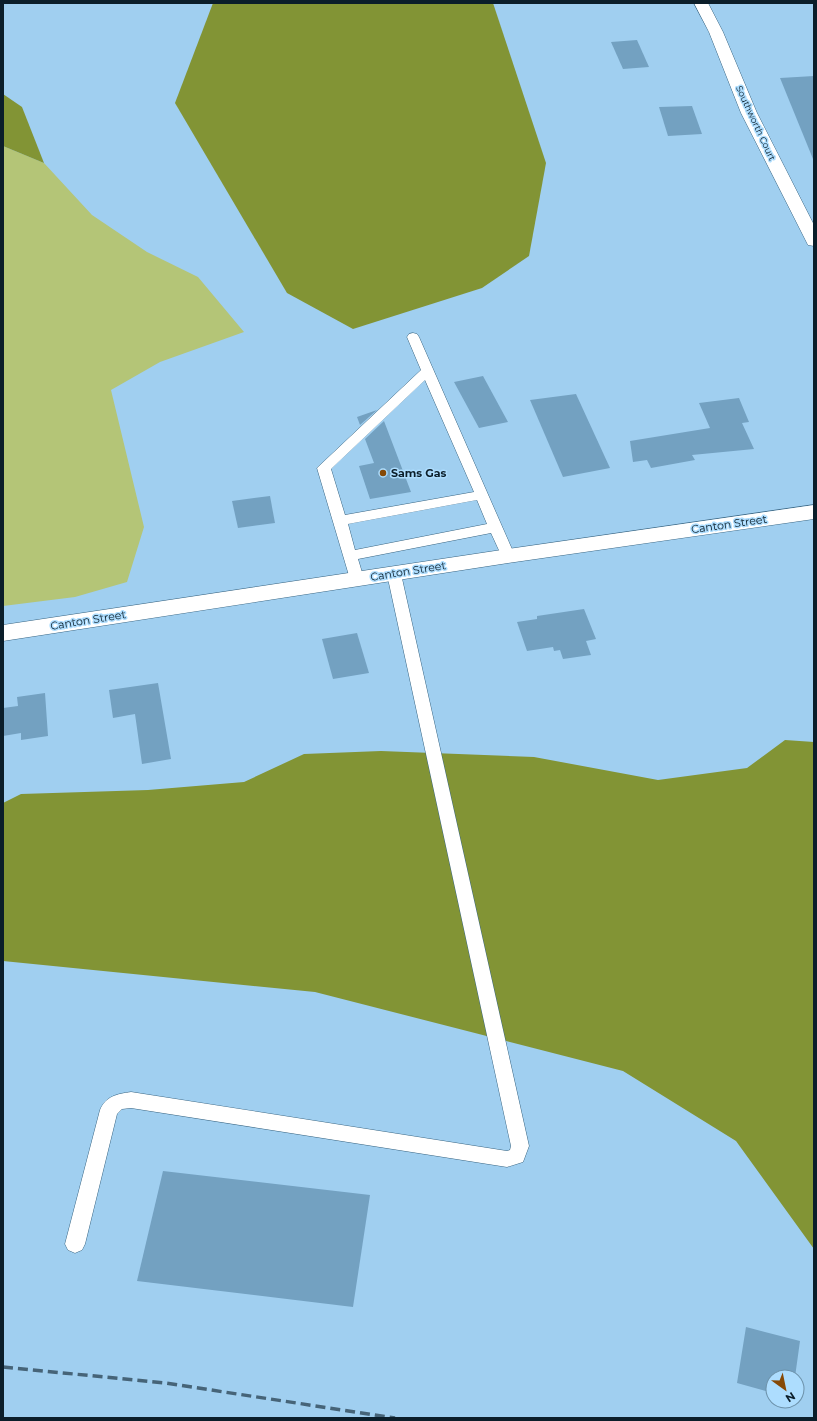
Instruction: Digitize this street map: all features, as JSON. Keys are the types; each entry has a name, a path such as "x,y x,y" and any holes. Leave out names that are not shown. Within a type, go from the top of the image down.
{"main road":[{"name":"Southworth Court","path":"701,3 716,32 749,113 814,241"},
{"name":"Canton Street","path":"3,633 508,556 814,512"}],"lane":[{"path":"413,337 508,556"},
{"path":"357,579 324,468 428,370"},
{"path":"340,521 482,495"},
{"path":"350,556 496,527"},
{"path":"75,1244 109,1110 118,1102 131,1100 507,1159 517,1156 520,1146 394,574"}],"green space":[{"path":"213,3 493,3 546,163 529,256 482,288 353,329 287,293 175,103"},
{"path":"3,94 22,107 44,163 3,146"},
{"path":"3,146 44,163 92,215 147,252 198,277 244,332 160,362 111,390 144,527 127,582 75,597 3,606"},
{"path":"785,740 814,742 814,1249 736,1141 623,1071 315,992 3,961 3,803 21,794 148,790 244,782 304,754 381,751 534,757 658,780 747,768"}],"building":[{"path":"637,40 649,67 623,69 611,42"},
{"path":"814,76 814,159 813,159 780,78"},
{"path":"692,106 702,134 668,136 659,107"},
{"path":"483,376 508,422 479,428 454,382"},
{"path":"576,394 610,468 563,477 530,400"},
{"path":"739,398 749,422 742,423 754,449 692,455 695,460 651,468 647,460 633,462 630,441 710,428 699,403"},
{"path":"377,410 360,425 357,417"},
{"name":"Sams Gas","path":"384,421 411,492 370,499 359,466 374,463 365,439"},
{"path":"270,496 275,523 238,528 232,501"},
{"path":"584,609 596,639 586,641 591,655 563,659 560,650 554,651 553,647 527,651 517,622 537,619 537,616"},
{"path":"357,633 369,673 333,679 322,639"},
{"path":"158,683 171,759 142,764 135,714 113,718 109,690"},
{"path":"45,693 48,736 21,740 21,733 3,736 3,708 18,706 17,697"},
{"path":"163,1171 370,1195 353,1307 137,1281"},
{"path":"746,1327 800,1341 796,1369 765,1369 765,1391 737,1383"}],"railway":[{"path":"3,1367 165,1383 395,1418"}],"place":[{"name":"Sams Gas","path":"383,473"}]}
